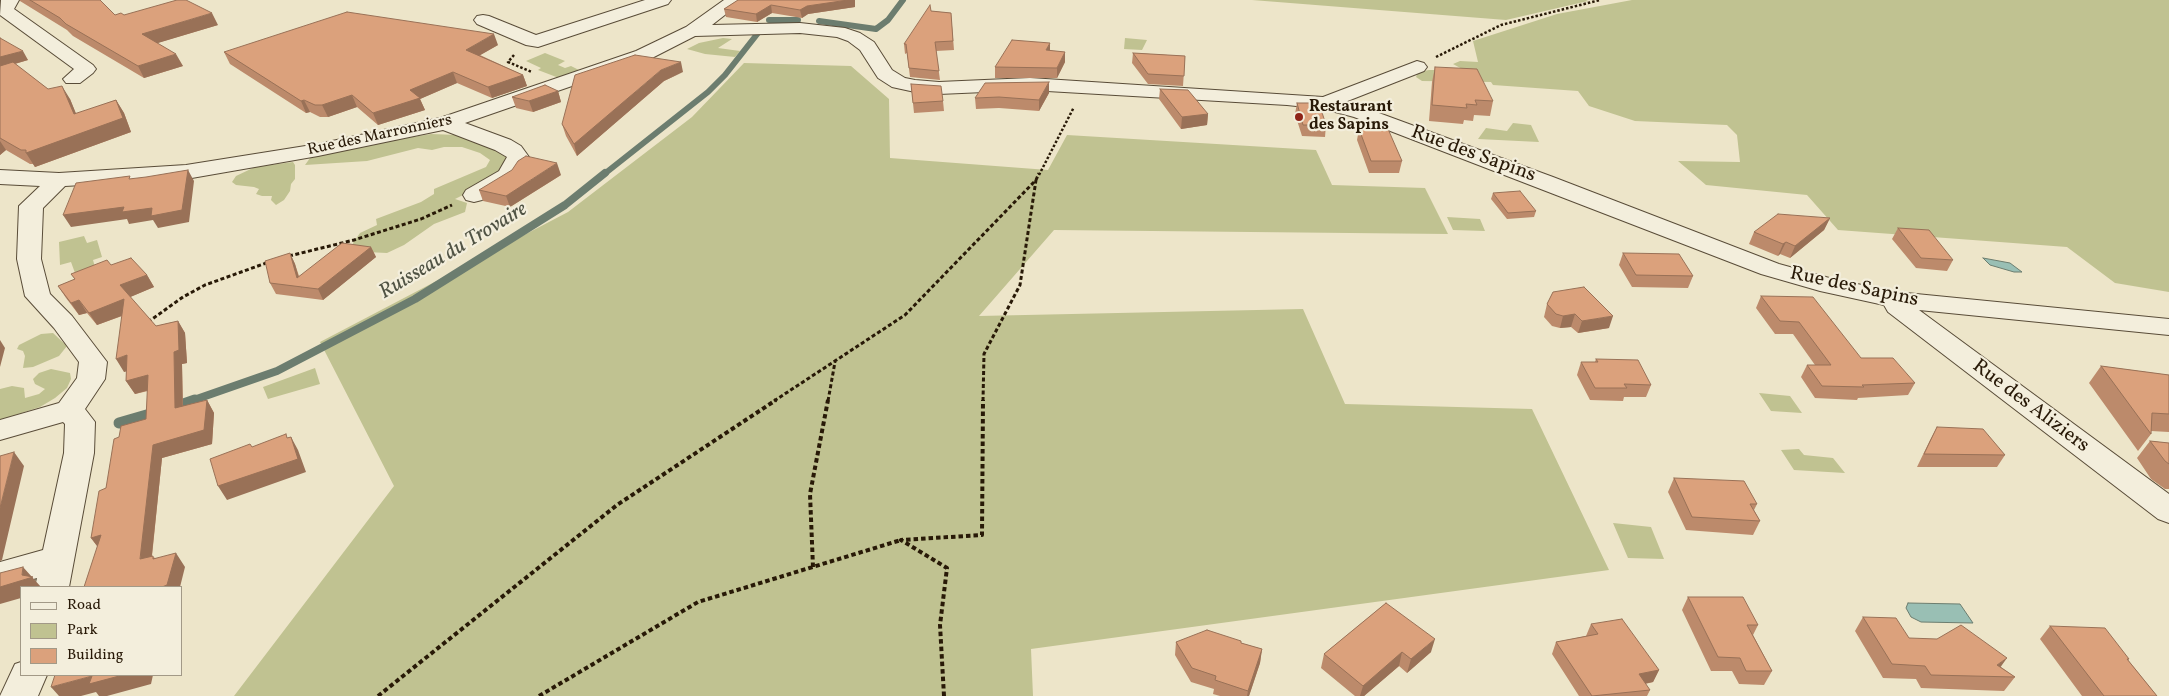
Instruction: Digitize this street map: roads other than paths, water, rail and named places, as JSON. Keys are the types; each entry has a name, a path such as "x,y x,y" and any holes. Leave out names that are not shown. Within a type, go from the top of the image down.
{"street":[{"path":"10,0 5,8 6,10 86,69 73,79"},
{"path":"483,20 532,41 538,41 662,0"},
{"name":"Rue des Marronniers","path":"12,184 195,171 318,150 445,123 643,55 692,31 735,0"},
{"name":"Rue des Sapins","path":"692,31 800,28 839,32 854,36 867,46 885,74 899,83 915,86 1030,84 1287,98 1325,103 1361,113 1770,269 1829,286 1896,300 2169,327"},
{"path":"1325,103 1418,67"},
{"path":"445,123 449,127 503,145 513,151 518,157 507,175 474,195"},
{"path":"0,430 68,410 91,379 93,362 63,322 38,296 32,275 30,259 31,206 59,180"},
{"name":"Rue des Aliziers","path":"1896,300 1897,306 2169,511"},
{"path":"0,575 55,573 79,453 80,422 68,410"},
{"path":"18,696 28,676"}],"water":[{"path":"1983,258 2010,263 2022,272 2014,272 1990,265"},
{"path":"1908,603 1960,604 1973,623 1921,622 1911,617 1906,608"}],"waterway":[{"name":"Ruisseau du Trovaire","path":"819,21 876,29 888,20 903,0"},
{"path":"769,20 798,20"},
{"name":"Ruisseau du Trovaire","path":"603,175 708,92 725,75 758,33"},
{"name":"Ruisseau du Trovaire","path":"191,401 277,371 415,299 565,205 605,173"},
{"name":"Ruisseau du Trovaire","path":"172,408 195,400"},
{"name":"Ruisseau du Trovaire","path":"119,423 157,412"}],"place":[{"name":"Restaurant des Sapins","path":"1299,117"}]}
